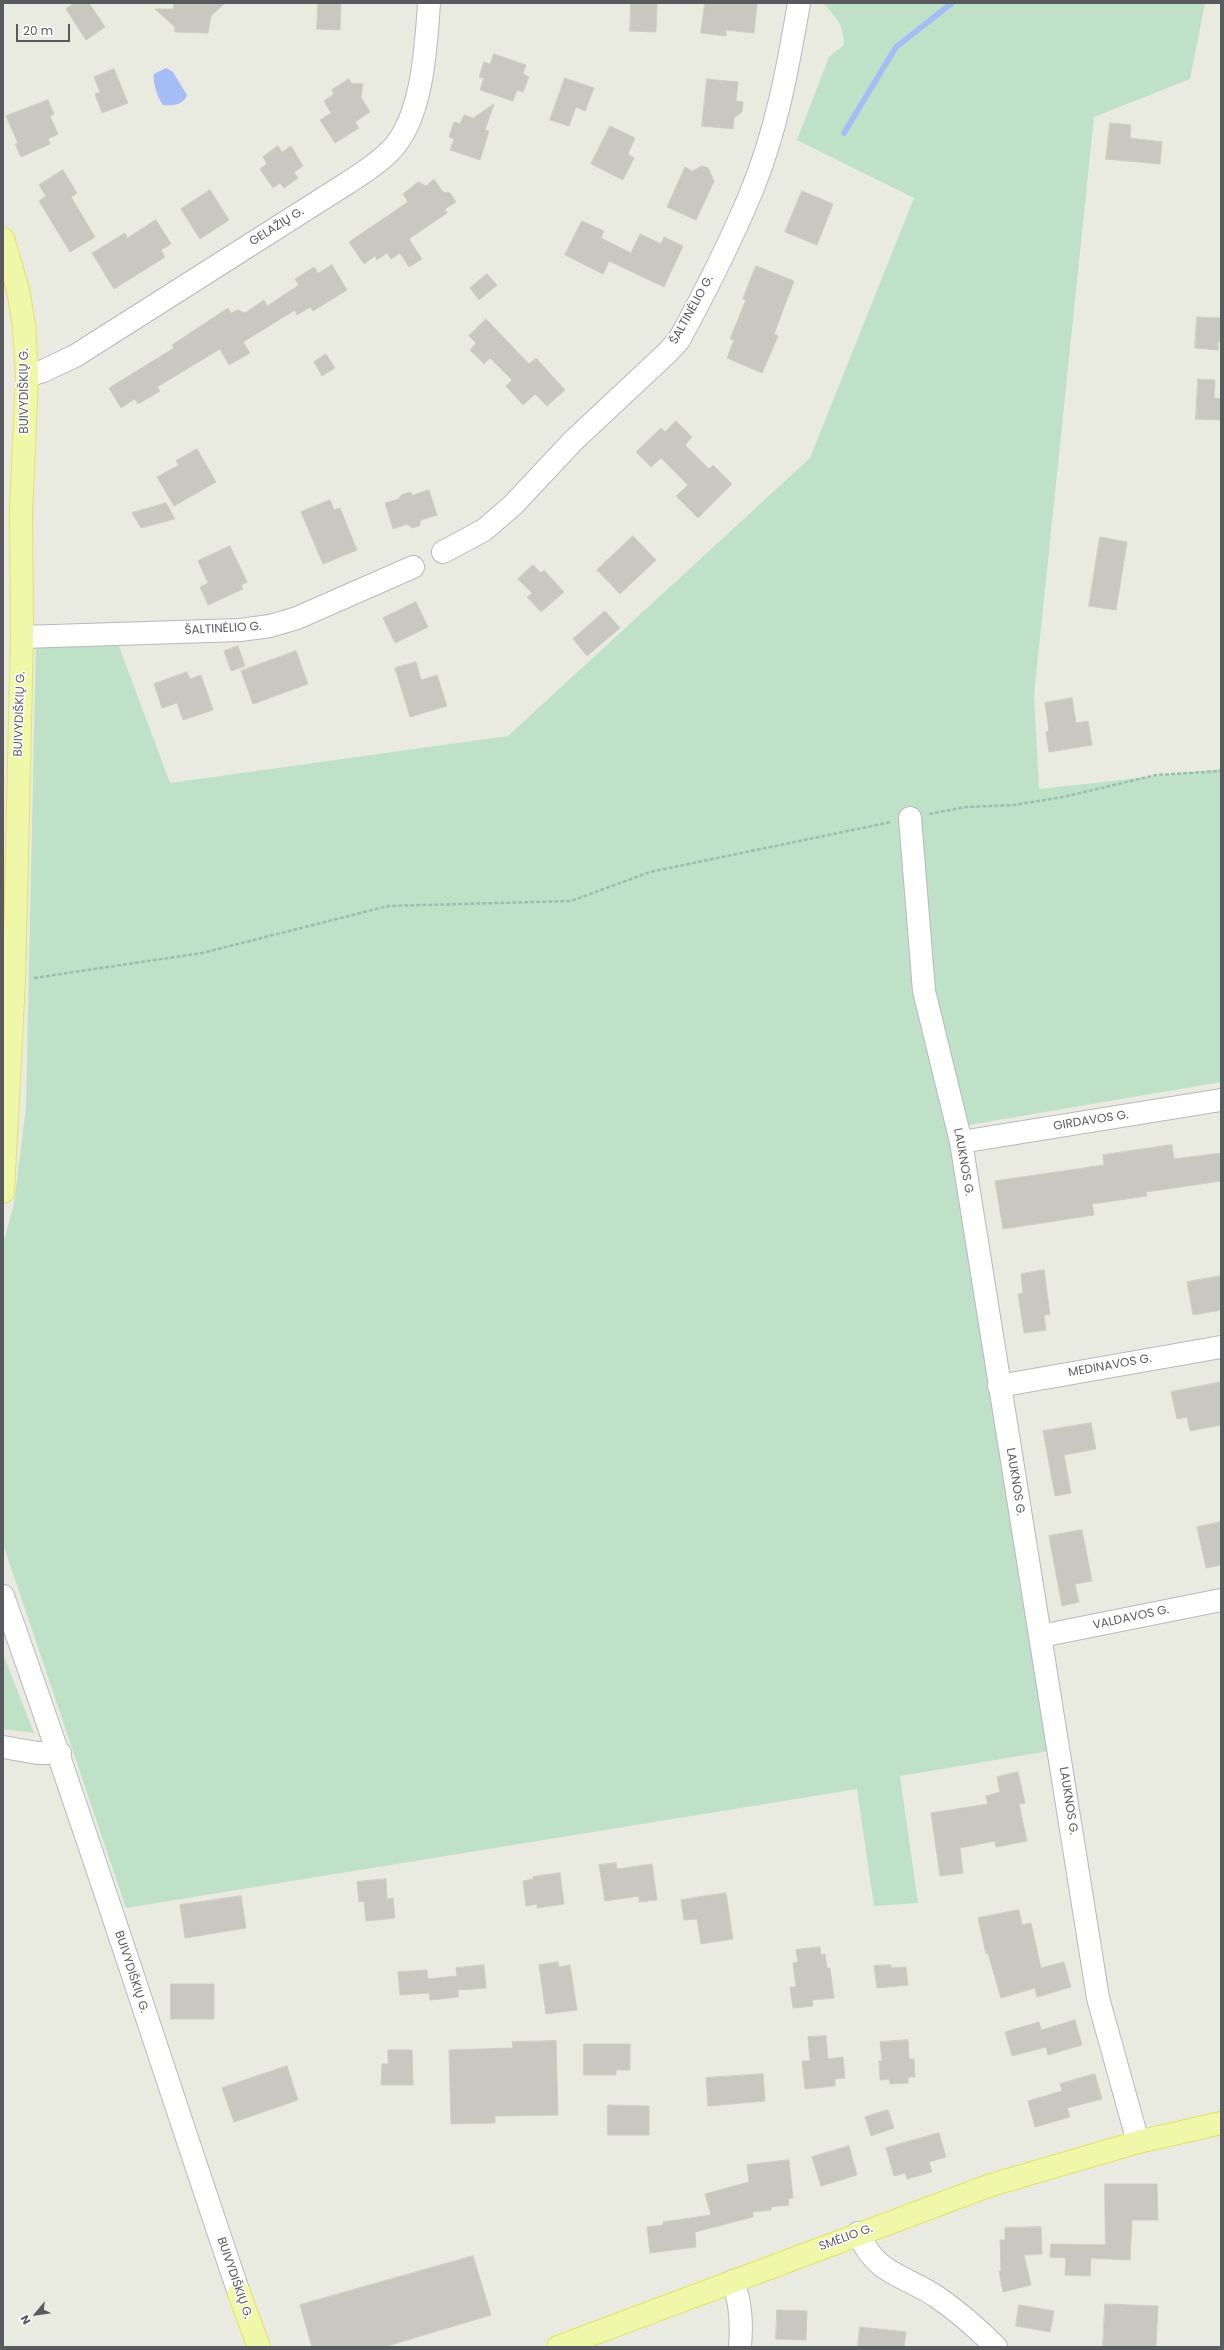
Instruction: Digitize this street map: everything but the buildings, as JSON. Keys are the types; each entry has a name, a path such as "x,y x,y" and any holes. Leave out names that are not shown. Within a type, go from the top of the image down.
{"main road":[{"name":"BUIVYDIŠKIŲ G.","path":"3,239 18,290 24,325 27,376 21,511 22,637 14,980 3,1192"},
{"name":"SMĖLIO G.","path":"558,2347 858,2233 991,2185 1138,2142 1221,2123"},
{"name":"BUIVYDIŠKIŲ G.","path":"239,2293 259,2347"}],"street":[{"name":"GELAŽIŲ G.","path":"27,376 75,356 350,182 392,149 407,124 415,105 422,72 428,3"},
{"name":"ŠALTINĖLIO G.","path":"443,552 484,530 512,505 573,441 679,340 751,194 771,133 790,54 799,3"},
{"name":"ŠALTINĖLIO G.","path":"22,637 240,630 270,626 297,618 413,567"},
{"name":"LAUKNOS G.","path":"910,818 924,991 961,1142 1098,1998 1138,2142"},
{"name":"GIRDAVOS G.","path":"961,1142 1221,1100"},
{"name":"MEDINAVOS G.","path":"999,1386 1221,1347"},
{"name":"BUIVYDIŠKIŲ G.","path":"3,1596 60,1753 152,2036 239,2293"},
{"name":"VALDAVOS G.","path":"1041,1636 1221,1600"},
{"path":"3,1747 38,1753 60,1753"},
{"path":"858,2233 866,2251 875,2261 936,2296 968,2318 996,2347"},
{"path":"733,2281 739,2298 742,2321 740,2347"}],"path":[{"path":"14,980 57,976 202,953 388,906 570,901 650,872 910,818 966,807 1014,805 1063,797 1156,775 1221,771"}],"green space":[{"path":"823,3 1205,3 1190,79 1094,117 1034,695 1039,789 1221,769 1221,1082 951,1128 1049,1751 900,1776 918,1903 874,1906 857,1789 126,1908 3,1544 3,1244 14,1204 26,1107 36,642 117,641 170,783 508,736 810,458 914,198 797,140 829,57 844,45 841,27"},
{"path":"3,1654 34,1733 3,1729"}],"water":[{"path":"166,68 173,72 187,95 180,103 163,105 159,99 154,81 154,74"}],"waterway":[{"path":"844,133 896,47 952,3"}]}
